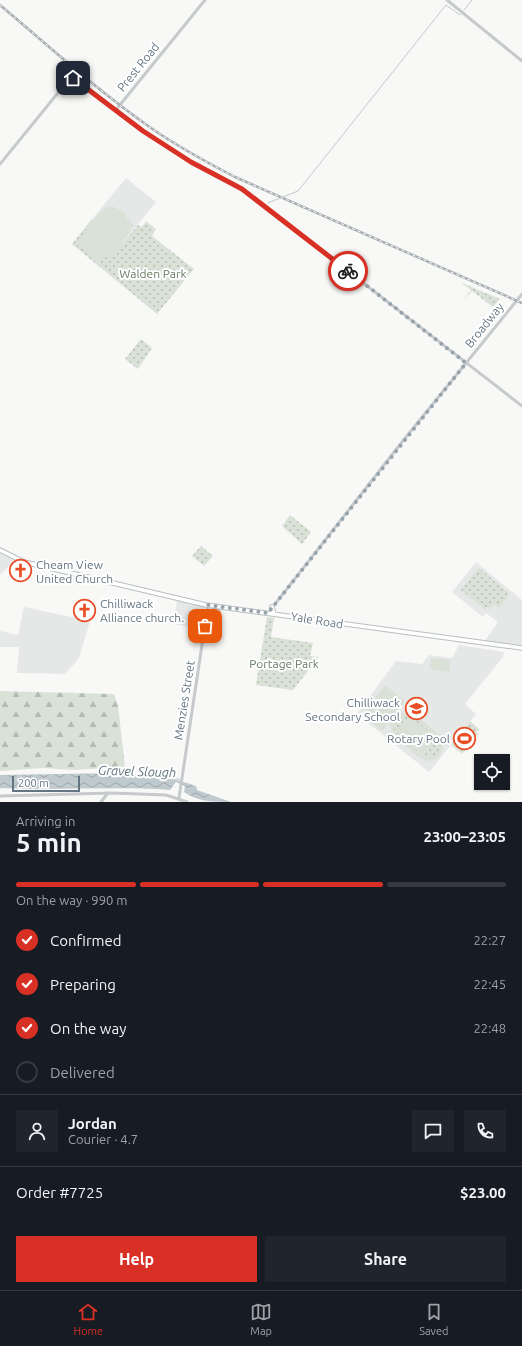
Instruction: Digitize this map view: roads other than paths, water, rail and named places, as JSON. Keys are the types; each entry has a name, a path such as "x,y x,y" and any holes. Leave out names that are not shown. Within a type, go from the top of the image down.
{"main road":[{"name":"Yale Road","path":"0,550 24,562 208,605 522,648"},
{"path":"272,607 274,614"}],"street":[{"name":"Prest Road","path":"115,111 205,0"},
{"path":"447,0 522,61"},
{"path":"0,164 70,79 76,79 115,111 191,162 242,189 522,406"},
{"name":"Broadway","path":"268,613 522,294"},
{"name":"Menzies Street","path":"179,796 208,605"},
{"path":"101,802 108,794"},
{"path":"0,796 108,794 166,795 179,796 187,802"}],"water":[{"path":"122,773 160,777 187,783 196,786 197,790 231,802 201,800 195,798 184,792 185,786 176,782 170,790 127,788 0,788 0,775"}],"waterway":[{"path":"464,10 472,0"},
{"path":"283,197 298,191 446,5 460,15 461,14"},
{"path":"268,203 280,198"},
{"name":"Gravel Slough","path":"168,780 181,780"}],"railway":[{"path":"0,5 131,114 192,154 235,177 522,303"}],"place":[{"name":"Cheam View United Church","path":"20,571"},
{"name":"Chilliwack Alliance church.","path":"84,610"},
{"name":"Chilliwack Secondary School","path":"416,709"},
{"name":"Rotary Pool","path":"465,738"}],"park label":[{"name":"Walden Park","path":"153,273"},
{"name":"Portage Park","path":"284,663"}]}
